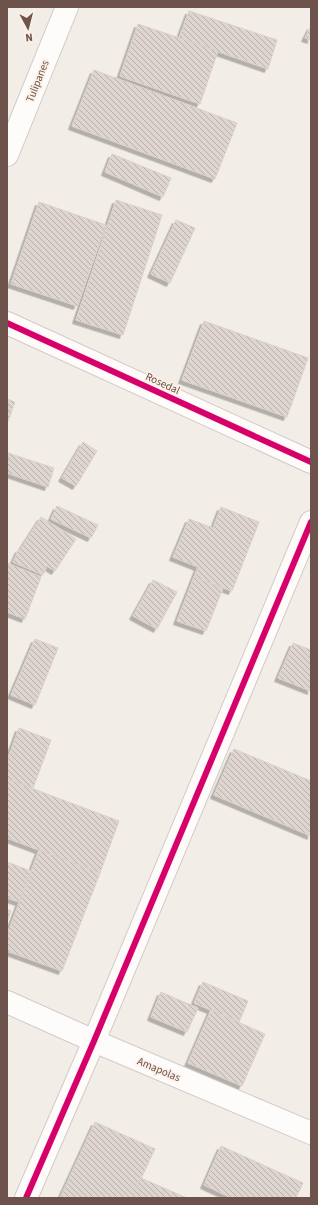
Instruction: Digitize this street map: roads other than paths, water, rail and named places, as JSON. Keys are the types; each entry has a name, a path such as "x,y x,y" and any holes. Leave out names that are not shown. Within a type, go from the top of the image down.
{"street":[{"name":"Tulipanes","path":"7,155 67,7"},
{"name":"Rosedal","path":"7,323 311,462"},
{"path":"26,1198 94,1041 311,522"},
{"name":"Amapolas","path":"7,1002 94,1041 311,1133"}]}
